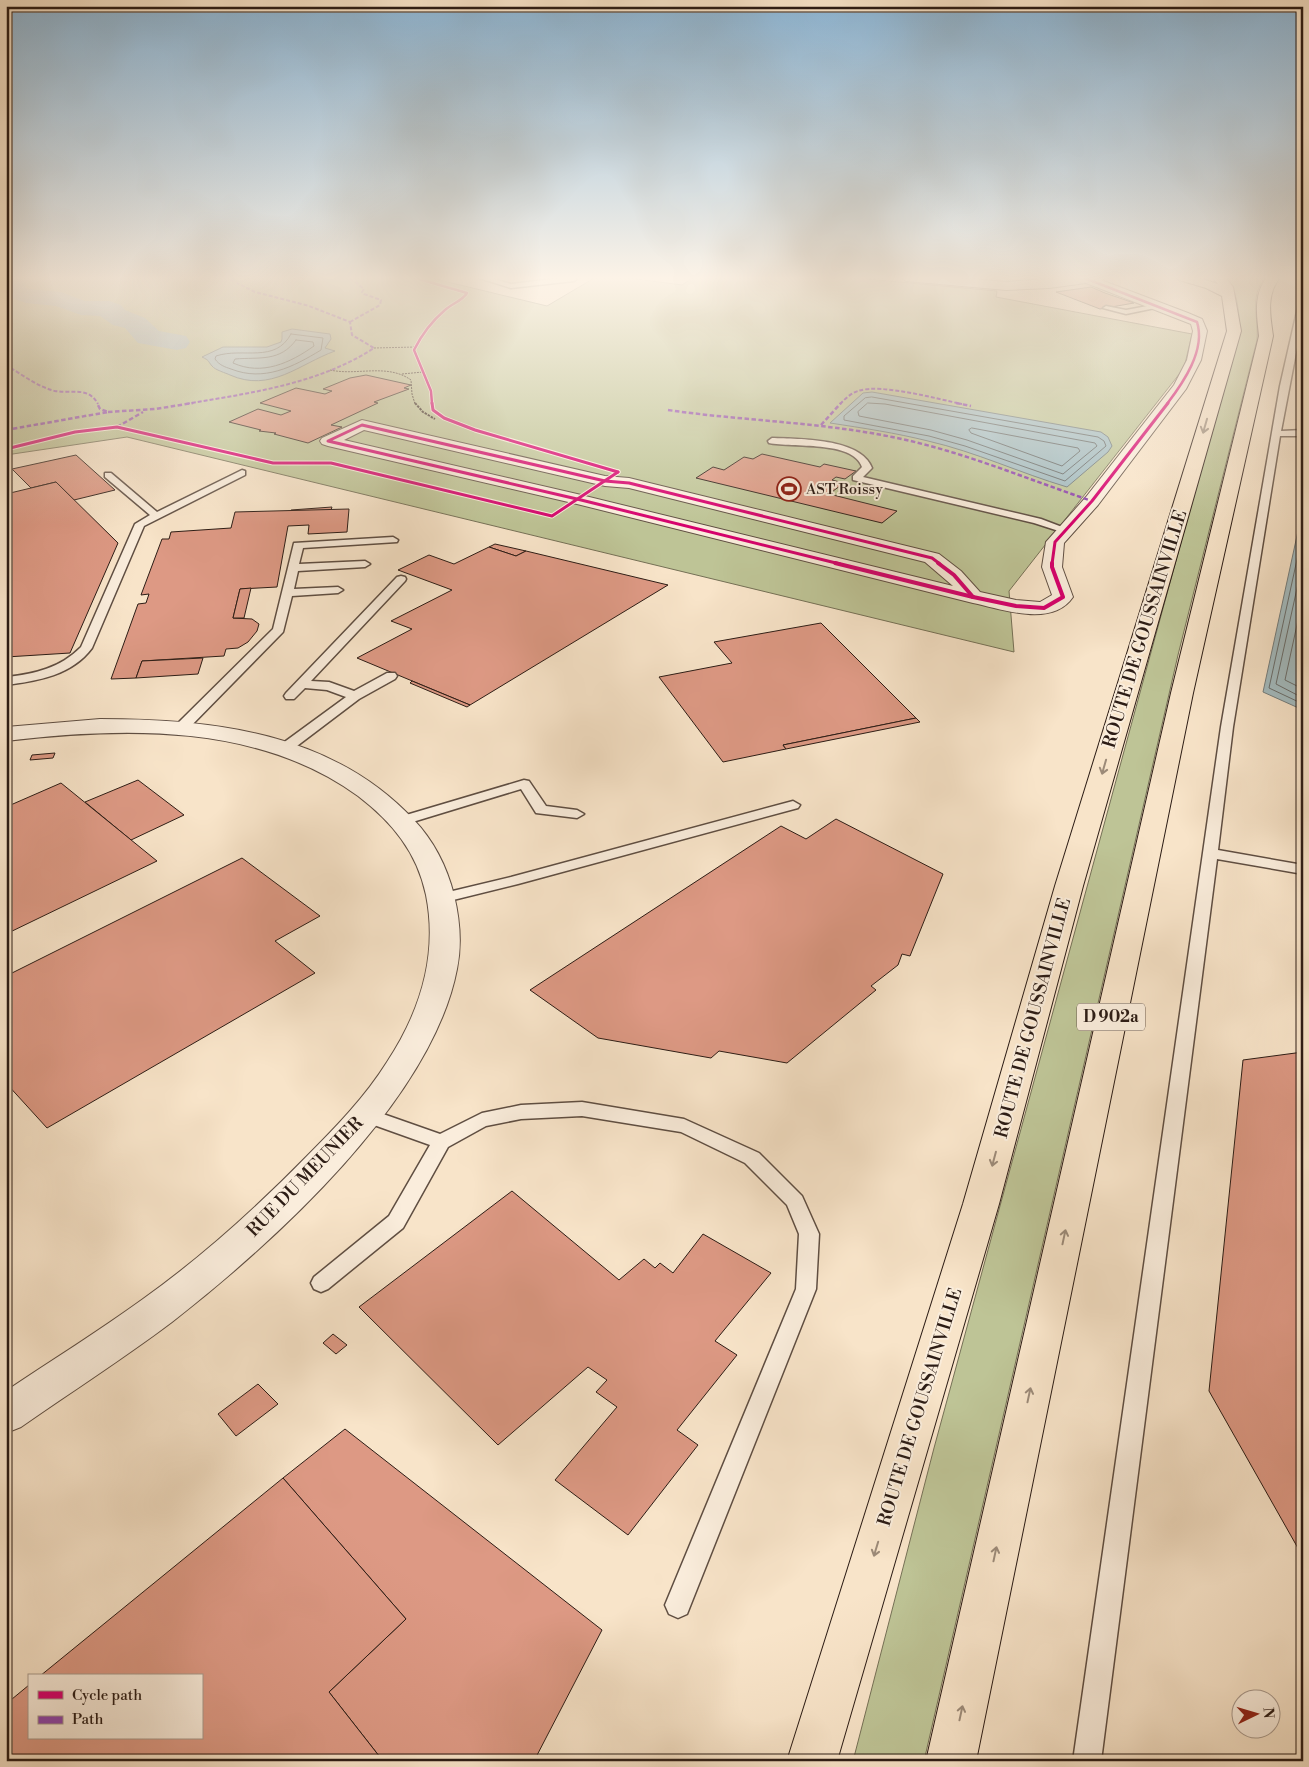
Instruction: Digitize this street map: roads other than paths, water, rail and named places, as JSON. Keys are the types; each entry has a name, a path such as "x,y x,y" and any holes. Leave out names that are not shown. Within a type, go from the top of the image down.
{"main road":[{"name":"ROUTE DE GOUSSAINVILLE","path":"812,1761 981,1204 1069,886 1226,359"},
{"name":"D 902a","path":"950,1761 1182,692 1260,359"}],"street":[{"path":"973,597 954,575 932,558 628,483 605,481 362,425 328,441 587,502 973,597 1016,606 1044,608 1063,597 1052,567 1056,542 1092,501 1160,415 1181,386 1194,359"},
{"path":"471,433 614,474 622,477 628,483"},
{"name":"RUE DU MEUNIER","path":"6,734 107,725 181,728 241,737 311,758 348,777 371,793 401,821 420,846 432,870 441,898 445,932 443,968 428,1014 405,1061 366,1115 321,1165 248,1236 165,1305 6,1414"}],"lane":[{"path":"1087,1761 1227,727 1276,434 1291,359"},
{"path":"1276,434 1303,433"},
{"path":"772,441 814,444 853,453 863,458 867,468 856,478 1037,521 1065,530"},
{"path":"6,680 43,676 77,659 86,648 140,524 242,473"},
{"path":"108,475 155,515"},
{"path":"181,728 279,630 298,545 393,540"},
{"path":"293,568 365,564"},
{"path":"290,696 401,579"},
{"path":"288,593 338,590"},
{"path":"284,749 355,696 390,676"},
{"path":"302,684 330,686 355,696"},
{"path":"401,821 524,784 541,810 576,814"},
{"path":"441,898 513,881 793,805"},
{"path":"1210,853 1303,870"},
{"path":"321,1283 396,1222 441,1142 482,1120 522,1112 582,1109 684,1126 752,1158 795,1201 809,1234 806,1289 678,1605"},
{"path":"366,1115 441,1142"}],"water":[{"path":"317,359 284,375 259,381 245,380 230,375 213,367 207,360"},
{"path":"872,392 1101,432 1108,437 1112,446 1108,452 1067,487 946,446 892,433 830,423 863,393"},
{"path":"1303,508 1303,710 1263,692"}],"place":[{"name":"AST Roissy","path":"789,489"}]}
